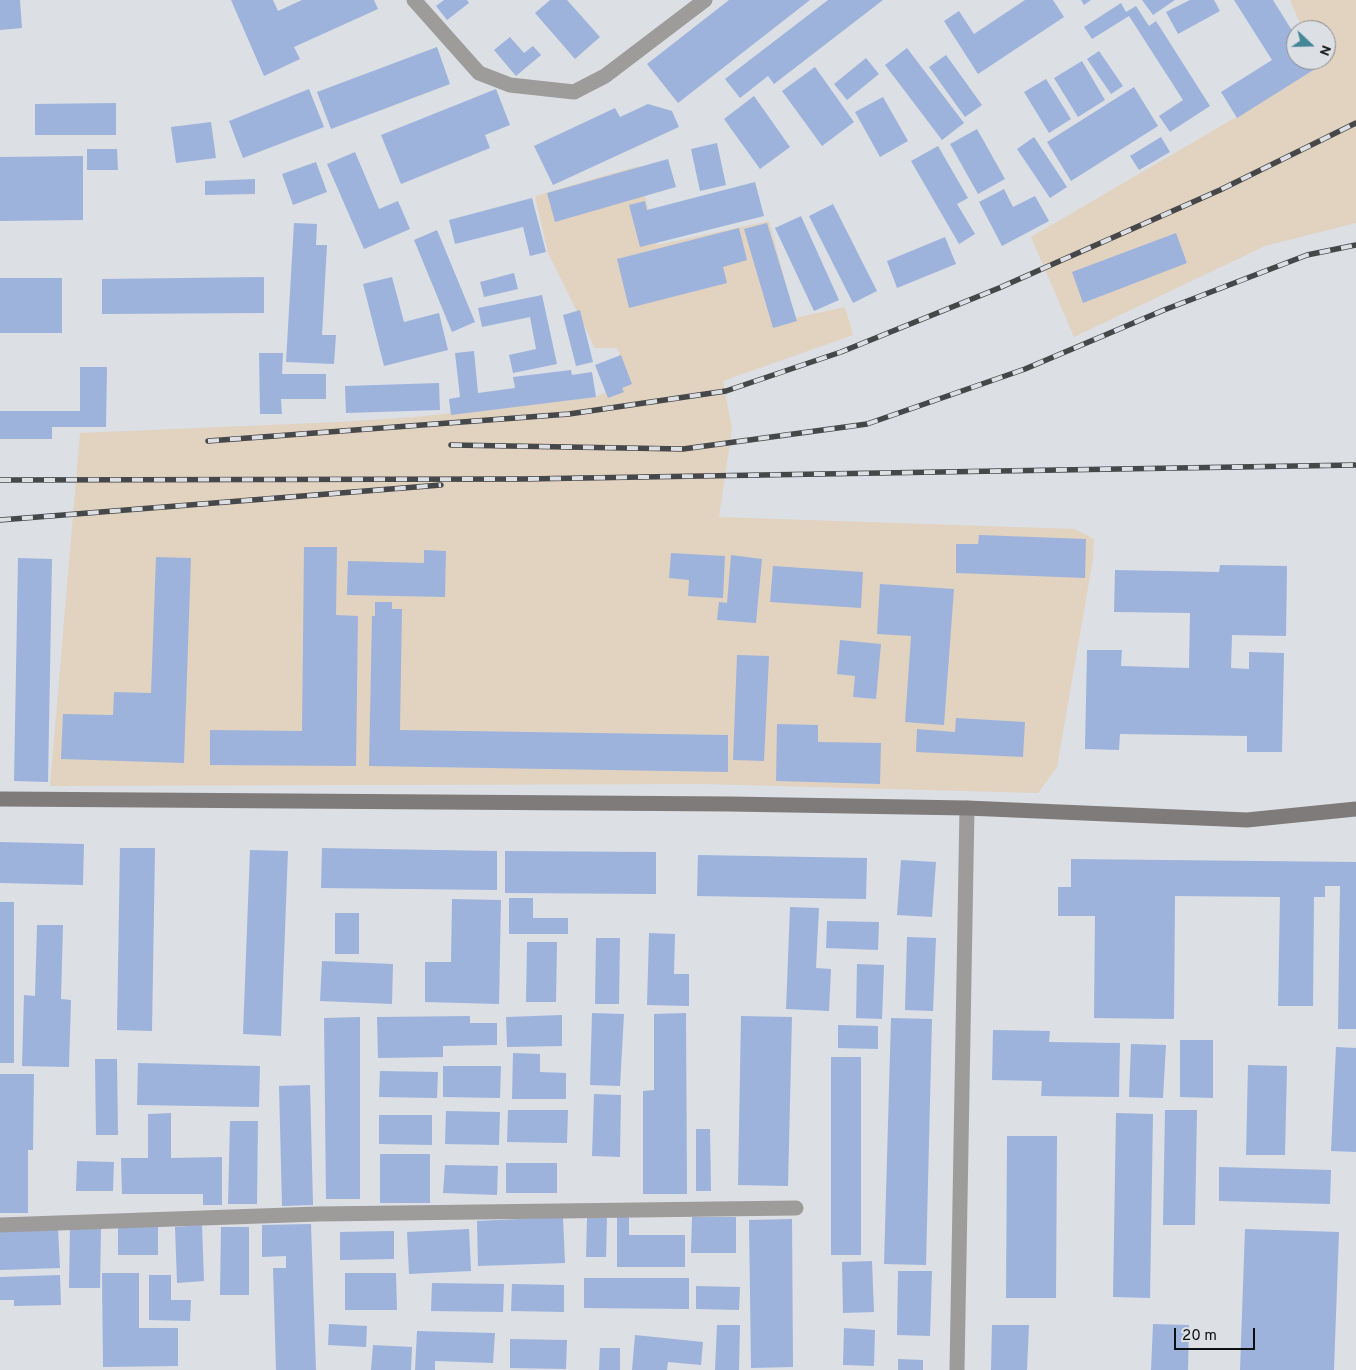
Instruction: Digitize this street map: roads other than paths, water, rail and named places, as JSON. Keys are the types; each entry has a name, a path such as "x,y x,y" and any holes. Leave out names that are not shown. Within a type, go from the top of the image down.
{"main road":[{"path":"0,799 720,804 967,808 1247,820 1356,809"}],"street":[{"path":"414,0 479,74 510,85 574,92 605,76 705,0"},
{"path":"957,1370 967,808"},
{"path":"0,1225 318,1214 796,1208"}],"railway":[{"path":"208,441 569,414 726,391 841,352 999,288 1220,190 1356,123"},
{"path":"451,445 683,449 867,424 1025,369 1164,310 1307,255 1356,245"},
{"path":"0,480 524,479 1356,465"},
{"path":"0,520 441,485"}]}
